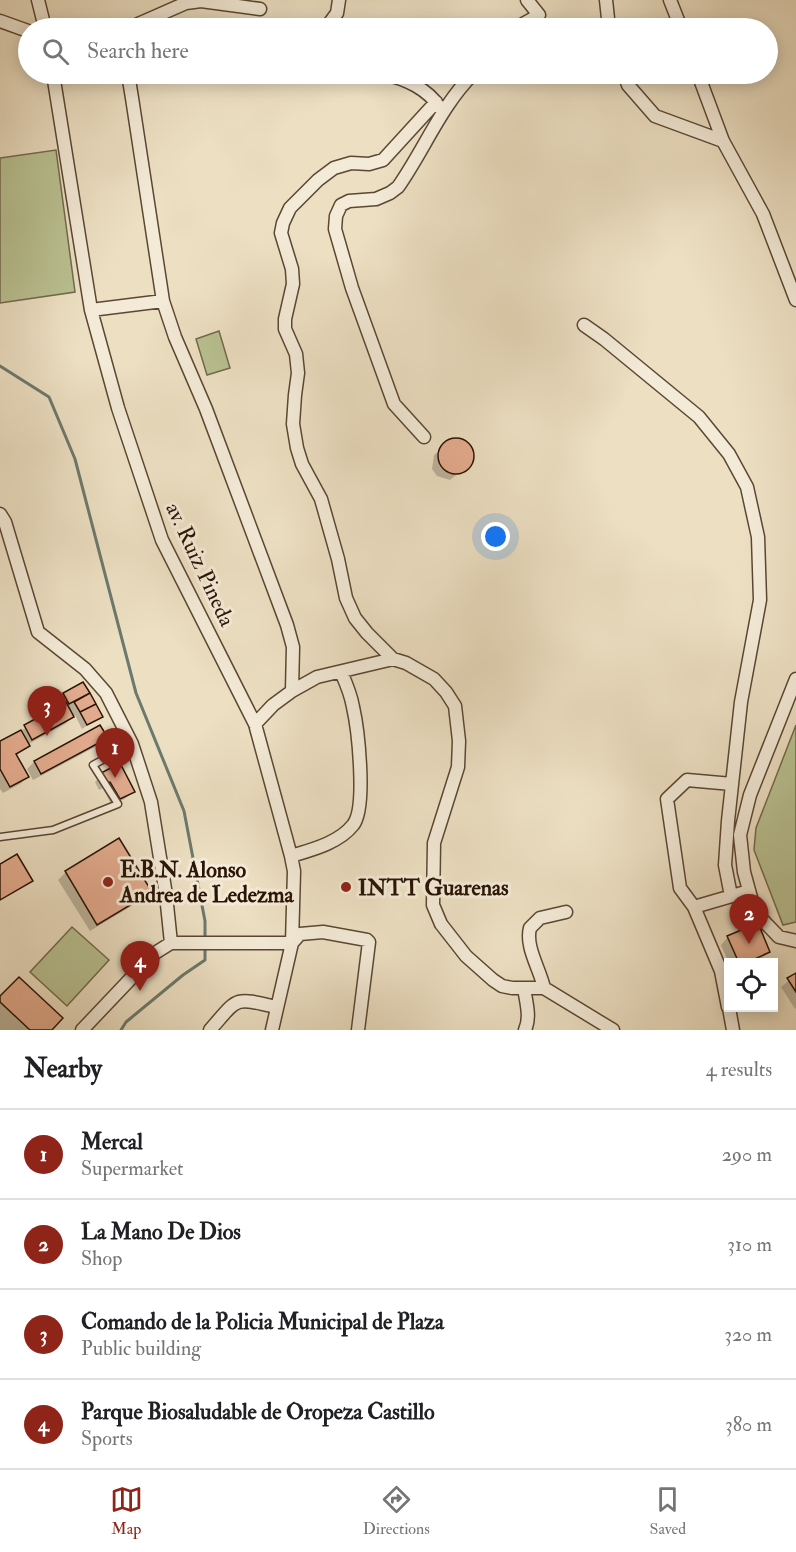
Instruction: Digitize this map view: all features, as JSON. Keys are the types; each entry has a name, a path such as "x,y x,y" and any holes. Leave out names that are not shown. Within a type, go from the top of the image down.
{"street":[{"path":"38,0 42,18"},
{"path":"333,18 337,13 339,0"},
{"path":"527,0 539,15 534,18"},
{"path":"606,0 608,18"},
{"path":"670,0 677,18"},
{"path":"152,18 186,3 201,1 260,9"},
{"path":"0,21 18,27"},
{"name":"av. Ruiz Pineda","path":"55,84 91,310 118,408 162,540 255,724 291,856 294,871 292,943 272,1030"},
{"path":"130,84 163,301 287,625 293,647 292,691"},
{"path":"412,84 440,107"},
{"path":"463,84 382,160 369,164 351,163 334,168 318,180 290,208 281,233 292,269 292,294 285,319 285,329 296,354 298,373 293,424 297,448 326,516 346,598 355,618 366,633 393,659 406,663 434,679 455,706 459,741 458,767 434,843 435,914 448,936 466,956 487,976 502,986 544,988 613,1030"},
{"path":"628,84 655,116 723,141"},
{"path":"702,84 723,141 763,214 796,300"},
{"path":"424,437 394,404 352,288 335,229 336,216 341,205 349,201 376,199 398,187 440,107"},
{"path":"91,310 163,301"},
{"path":"584,325 699,417 729,454 747,487 758,537 760,600 741,702 732,784 725,865 731,896"},
{"path":"0,514 5,522 38,632 85,669 106,693 132,744 151,802 171,943"},
{"path":"255,724 273,705 292,691 317,678 393,659"},
{"path":"291,856 320,847 339,837 352,826 358,816 357,728 350,695 341,672"},
{"path":"796,679 750,795 740,835 744,872 755,912 779,937 796,941"},
{"path":"724,984 721,971 694,907 680,888 667,799 687,780 732,784"},
{"path":"694,907 749,891"},
{"path":"544,988 529,942 530,928 540,918 566,912"},
{"path":"82,1030 155,953 171,943 292,943 303,933 323,932 368,940 358,1030"},
{"path":"524,988 528,1009 528,1022 525,1030"},
{"path":"210,1030 234,1003 241,1000 276,1007"},
{"path":"730,1012 733,1030"}],"lane":[{"path":"0,837 52,830 118,804 93,765 132,744"}],"green space":[{"path":"56,150 75,292 0,303 0,158"},
{"path":"219,331 230,368 207,375 196,339"},
{"path":"796,725 796,922 783,925 754,850 756,828"},
{"path":"72,927 109,960 67,1006 30,972"}],"building":[{"path":"456,438 469,443 474,456 469,469 456,474 443,469 438,456 443,443"},
{"path":"83,682 90,693 69,704 63,693"},
{"path":"90,693 96,704 80,712 74,702"},
{"path":"66,702 74,717 32,740 24,725"},
{"path":"96,704 103,717 87,725 80,712"},
{"path":"100,725 108,738 41,774 34,761"},
{"path":"21,730 30,746 16,754 29,777 10,787 0,769 0,741"},
{"path":"120,763 135,792 120,799 110,782 107,784 101,773"},
{"name":"E.B.N. Alonso Andrea de Ledezma","path":"119,838 152,892 97,925 65,871"},
{"path":"17,854 33,881 0,900 0,864"},
{"path":"758,923 770,952 757,958 737,958 727,936"},
{"path":"796,973 796,992 787,978"},
{"path":"19,977 63,1018 52,1030 30,1030 0,1002 0,996"}],"waterway":[{"path":"0,366 49,397 75,459 136,693 184,811 205,921 205,940"},
{"path":"121,1030 126,1022 205,960 205,947"}],"place":[{"name":"Comando de la Policia Municipal de Plaza","path":"47,736"},
{"name":"Mercal","path":"115,778"},
{"name":"E.B.N. Alonso Andrea de Ledezma","path":"108,882"},
{"name":"INTT Guarenas","path":"346,887"},
{"name":"La Mano De Dios","path":"749,944"},
{"name":"Parque Biosaludable de Oropeza Castillo","path":"140,991"}]}
